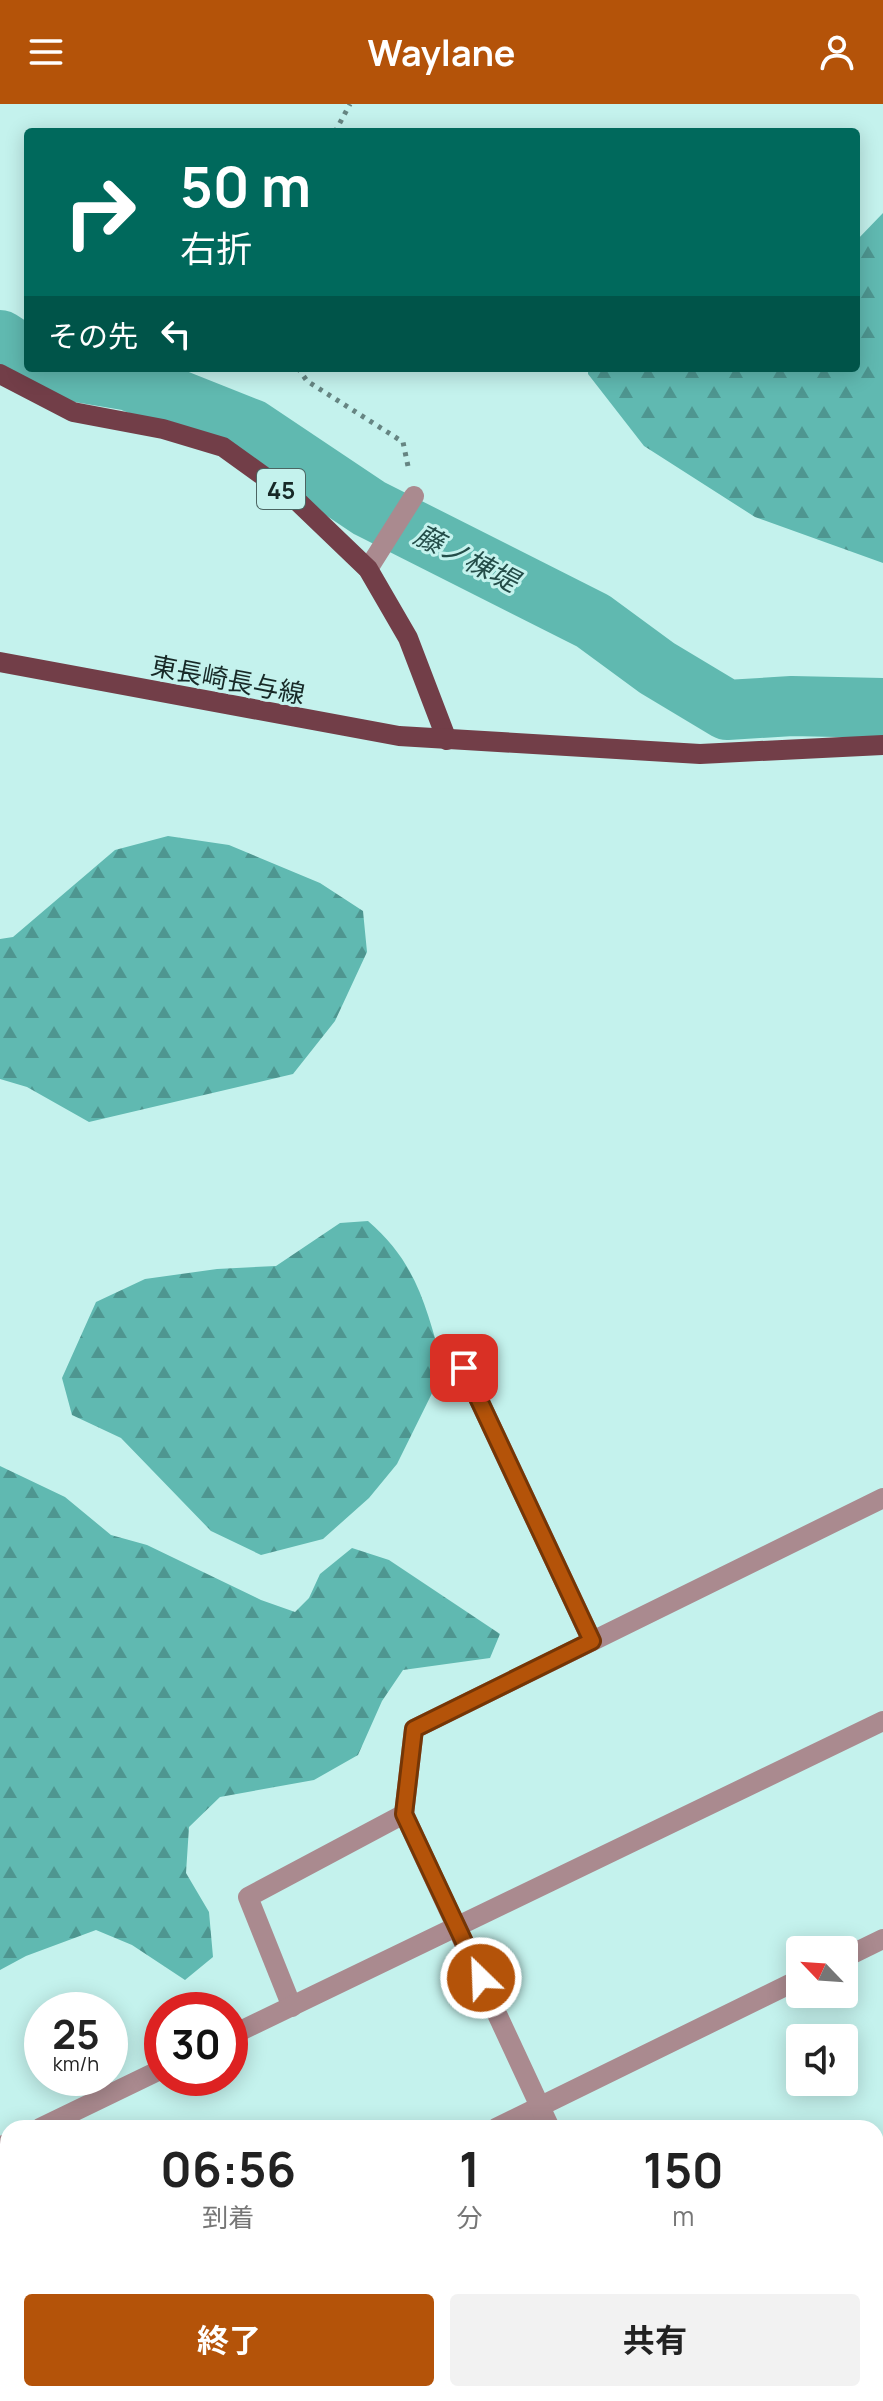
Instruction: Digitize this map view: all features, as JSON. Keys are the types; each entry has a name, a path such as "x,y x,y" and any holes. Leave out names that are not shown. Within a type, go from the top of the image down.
{"main road":[{"name":"45","path":"0,374 73,412 163,429 223,447 294,498 368,567 408,638 447,740"},
{"name":"東長崎長与線","path":"0,662 399,736 700,754 883,745"}],"street":[{"path":"368,567 414,496"},
{"path":"464,1368 592,1641"},
{"path":"546,2120 404,1814 414,1729 883,1498"},
{"path":"248,2028 883,1721"},
{"path":"292,2007 248,1897 404,1814"},
{"path":"858,1951 883,1939"},
{"path":"511,2120 786,1986"},
{"path":"57,2120 144,2078"}],"path":[{"path":"337,128 350,104"},
{"path":"301,372 307,381 403,442 414,496"}],"green space":[{"path":"883,213 883,563 755,517 644,446 588,374 860,372 860,237"},
{"path":"168,836 229,845 320,883 363,911 367,952 335,1021 293,1074 89,1122 27,1087 0,1079 0,939 13,937 115,850"},
{"path":"368,1221 398,1254 418,1288 444,1369 397,1464 369,1498 323,1539 261,1555 211,1531 121,1438 72,1415 62,1378 96,1302 145,1279 217,1269 276,1266 340,1223"},
{"path":"0,1466 65,1497 111,1535 147,1545 261,1600 295,1612 309,1598 320,1574 352,1548 389,1560 500,1634 490,1658 403,1670 382,1701 358,1755 314,1780 220,1797 189,1827 186,1873 209,1912 213,1957 185,1980 132,1945 96,1930 26,1956 0,1970"}],"waterway":[{"name":"藤ノ棟堤","path":"0,340 24,355"},
{"name":"藤ノ棟堤","path":"77,372 130,381 251,429 369,508 593,621 657,668 727,710 792,706 883,708"}],"route":[{"path":"464,1368 592,1641 414,1729 404,1814 481,1978"}]}
